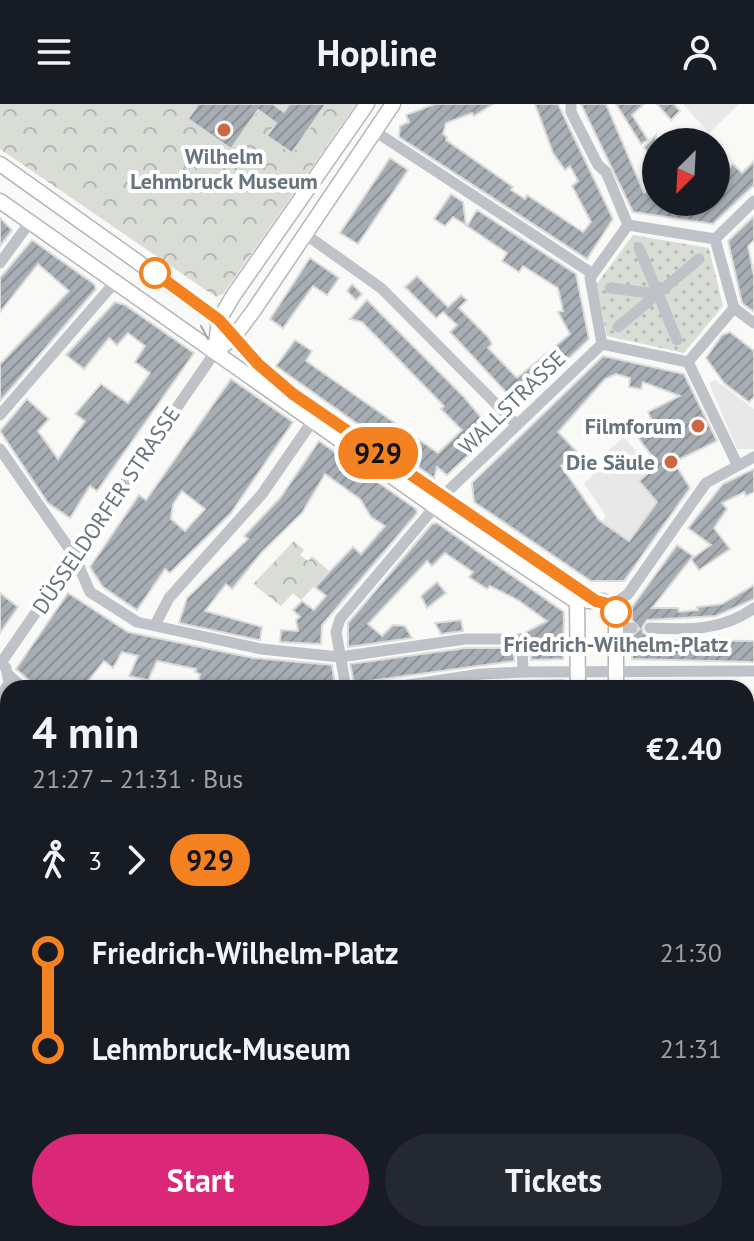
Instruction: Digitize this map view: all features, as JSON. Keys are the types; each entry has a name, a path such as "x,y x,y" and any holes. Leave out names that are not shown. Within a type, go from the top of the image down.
{"main road":[{"name":"DÜSSELDORFER STRASSE","path":"213,355 219,320 367,104"},
{"name":"DÜSSELDORFER STRASSE","path":"213,355 234,337 393,104"},
{"path":"0,164 219,320 273,378 316,416"},
{"path":"0,201 116,281 213,355 316,416 439,502 579,606"},
{"path":"439,502 596,601"},
{"path":"579,606 587,601 596,601 612,605 616,612 616,680"},
{"path":"578,680 579,606"}],"street":[{"path":"571,104 571,112 598,165 606,172 628,225"},
{"path":"376,132 591,276"},
{"path":"715,239 754,201"},
{"path":"0,263 30,222"},
{"path":"628,225 715,239"},
{"path":"628,225 591,276 602,344 688,362"},
{"path":"305,234 381,288 517,425"},
{"path":"715,239 734,308 754,323"},
{"path":"639,248 677,340"},
{"path":"618,327 699,259"},
{"path":"0,415 116,281"},
{"path":"610,288 658,294"},
{"path":"688,362 734,308"},
{"name":"WALLSTRASSE","path":"344,680 336,632 340,619 439,502 602,344"},
{"name":"DÜSSELDORFER STRASSE","path":"1,662 213,355"},
{"path":"688,362 737,464"},
{"path":"157,620 169,598 262,494 316,416"},
{"path":"0,449 62,536 90,592 132,620 157,620 261,649 340,657 465,639 522,639 523,672"},
{"path":"612,605 628,594 706,483 754,457"},
{"path":"650,628 710,627 729,622 754,608"},
{"path":"616,628 632,628"},
{"path":"1,662 14,680"},
{"path":"442,680 523,672 754,671"},
{"path":"8,680 9,675"}],"shaded area":[{"path":"683,104 739,104 714,128 705,128"},
{"path":"715,380 754,409 754,449 737,449 709,383"},
{"path":"624,437 679,504 645,552 602,522 606,516 584,483 612,457 608,451"}],"green space":[{"path":"0,104 356,104 223,294 216,297 0,149"},
{"path":"633,235 709,248 723,306 684,353 607,336 596,285"},
{"path":"294,541 304,550 300,555 308,561 312,556 329,571 301,600 293,593 281,606 253,584"}],"building":[{"name":"Wilhelm Lehmbruck Museum","path":"198,104 273,104 284,112 289,104 326,104 292,153 267,136 276,123 258,110 231,149 188,119"},
{"path":"435,104 493,104 474,116 472,113 446,123 443,134 446,140 513,187 511,190 525,199 527,195 583,232 591,222 572,186 578,181 570,166 565,170 553,153 535,104 558,104 613,219 587,259 399,137 400,126 409,122 406,115"},
{"path":"581,104 606,104 642,188 642,213 633,212"},
{"path":"616,104 644,104 632,115 642,131 641,144"},
{"path":"657,104 674,104 680,111 671,120"},
{"path":"390,158 408,170 358,244 340,233"},
{"path":"754,161 754,185 730,208 730,167 733,164 742,173"},
{"path":"451,194 463,202 466,225 453,217 445,226 434,219"},
{"path":"477,210 576,274 589,339 519,406 450,332 457,325 443,312 436,318 405,287 417,276 448,307 461,295 467,300 459,308 488,337 492,344 488,348 517,378 570,334 558,312 563,311 558,288 523,266 519,272 502,261 507,253 467,226"},
{"path":"660,216 721,216 713,224"},
{"path":"754,216 754,240 748,246 754,276 754,312 742,303 728,241"},
{"path":"0,218 12,230 0,246"},
{"path":"32,240 94,284 96,289 0,401 0,364 69,291 38,264 0,312 0,278"},
{"path":"310,258 339,278 327,295 313,286 283,328 270,319"},
{"path":"352,284 362,294 356,300 347,291"},
{"path":"367,300 464,397 493,432 447,475 437,467 434,478 276,366 295,340 312,351 306,361 438,453 462,430 441,409 444,406 362,322 350,319"},
{"path":"115,302 125,305 194,353 97,491 90,486 70,518 48,503 0,431 27,399 49,419 38,431 58,459 85,421 75,414 101,384 128,403 150,373 135,362 145,346 128,333 117,345 109,338 84,369 66,355"},
{"path":"730,332 754,351 754,397 749,402 724,383 706,358 722,335"},
{"path":"603,356 684,374 717,441 676,461 671,457 690,488 624,581 591,581 474,502 472,483","holes":["616,374 630,378 629,387 641,389 643,382 680,396 648,412 652,421 636,435 652,456 645,462 652,470 639,481 657,502 629,541 599,520 561,466 577,452 558,432 605,379"]},
{"path":"231,379 293,422 231,513 170,573 165,569 137,610 103,587 90,567 139,495 146,500","holes":["182,491 205,509 185,531 171,519 173,504"]},
{"path":"319,441 416,509 417,513 322,625 321,644 280,642 281,630 298,631 296,620 300,617 293,610 302,601 314,610 326,596 315,587 353,547 361,554 385,526 371,517 360,499 325,474 302,513 262,552 232,589 226,584 205,611 262,627 260,640 179,623 187,598 248,539 244,536 280,498"},
{"path":"754,469 754,492 746,496 744,492 722,503 727,509 714,528 730,549 699,570 691,559 711,545 688,528 723,484"},
{"path":"437,523 564,612 563,659 531,660 530,638 526,632 547,621 518,600 490,586 487,589 469,577 473,572 445,553 432,566 427,561 368,624 382,636 393,625 405,626 412,638 348,647 348,623 432,524"},
{"path":"677,545 693,556 652,608 678,608 679,612 698,610 697,607 722,604 754,585 754,599 716,616 647,620 642,627 643,633 652,640 754,641 754,662 632,659 632,636 640,629 632,620 632,607"},
{"path":"437,582 446,593 427,608 421,596"},
{"path":"0,593 18,607 0,633"},
{"path":"68,593 128,632 253,658 332,665 334,680 199,680 200,674 195,672 196,669 157,661 148,680 129,676 138,656 122,652 113,668 104,661 89,680 29,680 16,669"},
{"path":"461,620 463,631 441,634 435,623"},
{"path":"466,648 514,648 514,661 376,680 353,680 350,664"}],"tram line":[{"path":"201,326 208,339"}],"bus line":[{"name":"929","path":"155,273 219,320 258,364 293,394 596,601 612,605 616,612"}],"place":[{"name":"Wilhelm Lehmbruck Museum","path":"224,130"},
{"name":"Filmforum","path":"698,426"},
{"name":"Die Säule","path":"671,462"},
{"name":"Friedrich-Wilhelm-Platz","path":"616,612"}]}
